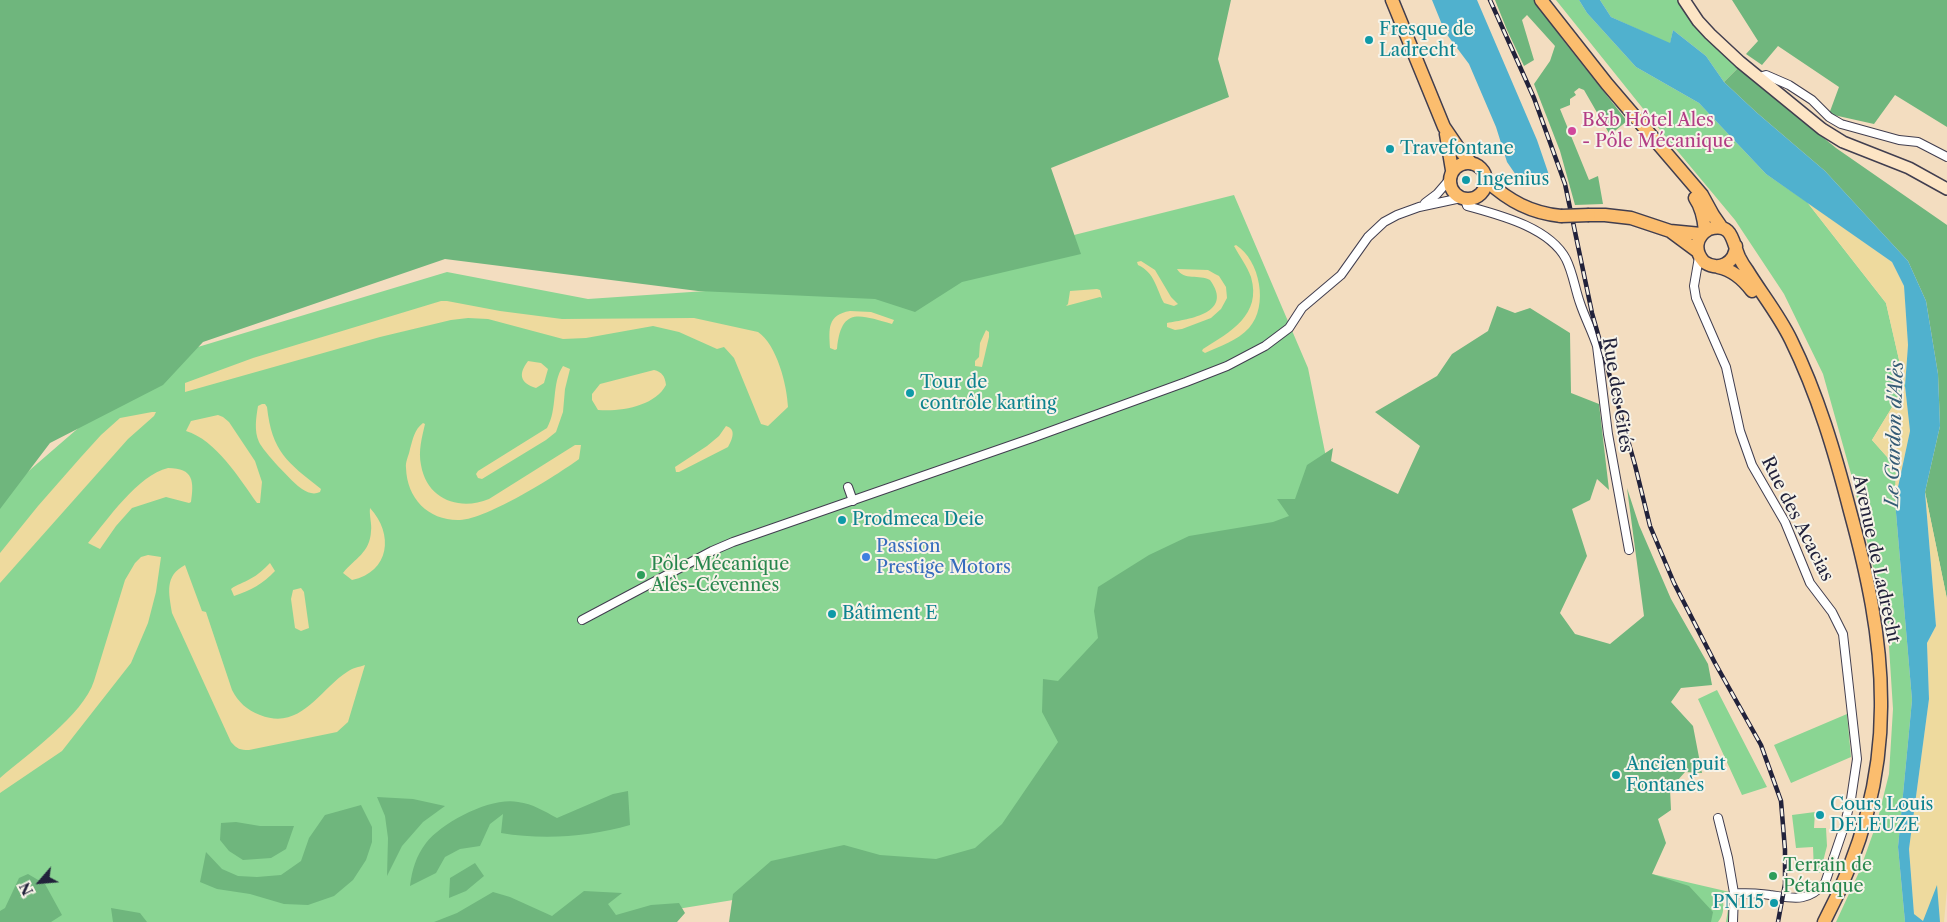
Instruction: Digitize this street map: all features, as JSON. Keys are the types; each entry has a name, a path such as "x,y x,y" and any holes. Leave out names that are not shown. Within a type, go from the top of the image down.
{"main road":[{"path":"1392,0 1444,126 1459,150 1471,163 1481,169 1486,181 1519,205"},
{"path":"1541,0 1576,46 1702,194 1722,228 1732,235 1736,252 1729,262 1714,266 1670,231"},
{"path":"1684,0 1698,21 1710,34 1822,129 1843,142 1909,168 1947,188"},
{"path":"1444,126 1451,175 1451,189 1467,198 1489,196 1544,214 1561,216 1605,215 1631,218 1670,231 1703,232"},
{"path":"1673,162 1683,182 1699,203 1704,219 1703,232"},
{"path":"1451,175 1461,163 1471,163"},
{"path":"1467,198 1482,192 1486,181"},
{"path":"1698,254 1698,239 1703,232 1713,227 1722,228"},
{"name":"Avenue de Ladrecht","path":"1736,246 1746,269 1791,340 1829,435 1854,526 1875,622 1881,676 1880,741 1872,789 1853,858 1840,892 1824,922"},
{"name":"Avenue de Ladrecht","path":"1714,266 1726,268 1743,280 1757,296 1786,339 1808,380"}],"street":[{"path":"1759,77 1766,75 1790,85 1841,124 1899,140 1918,142 1947,157"},
{"path":"1419,207 1437,194 1451,175"},
{"path":"582,620 720,547 1178,386 1245,357 1289,328 1302,308 1341,275 1368,237 1384,222 1419,207 1467,198"},
{"name":"Rue des Cités","path":"1467,198 1467,206 1495,213 1546,238 1560,251 1570,267 1580,305 1593,332 1596,346 1608,434 1629,550"},
{"name":"Rue des Acacias","path":"1698,254 1694,286 1696,298 1726,366 1740,431 1752,465 1788,530 1810,583 1840,626 1846,649 1857,759 1844,827 1825,883 1810,896 1791,899 1758,894 1734,893"},
{"path":"1696,275 1714,266"},
{"path":"848,486 853,501"},
{"path":"1718,818 1734,893 1732,922"}],"green space":[{"path":"0,0 1231,0 1218,59 1229,97 1051,168 1081,254 962,282 915,312 875,299 698,291 445,259 203,342 163,385 50,443 0,509"},
{"path":"1495,0 1534,0 1627,121 1610,135 1584,90 1579,88 1574,92 1576,95 1570,99 1570,105 1560,109 1589,180 1598,176 1603,204 1575,205 1560,151 1534,84 1550,61 1555,46 1527,15 1522,20 1534,60 1524,66"},
{"path":"1556,0 1579,0 1587,13 1636,67 1699,103 1766,174 1807,202 1886,303 1905,386 1872,440 1896,467 1895,501 1912,700 1898,847 1905,922 1836,922 1860,870 1877,822 1889,774 1893,709 1888,631 1853,481 1823,374 1784,294 1735,220"},
{"path":"1600,0 1678,0 1687,14 1738,68 1724,82 1706,56 1673,30 1670,44 1611,17"},
{"path":"1732,0 1947,0 1947,127 1895,95 1874,124 1829,114 1839,87 1778,46 1762,65 1746,54 1758,41"},
{"path":"1738,68 1836,148 1947,225 1947,599 1925,492 1940,426 1938,374 1926,301 1908,261 1825,171 1724,82"},
{"name":"Pôle Mécanique Alès-Cévennes","path":"1234,195 1308,368 1329,472 1243,659 947,877 789,891 640,915 613,922 0,922 0,491 16,482 158,359 447,272 588,299 809,284 950,266"},
{"path":"1497,306 1515,313 1530,308 1570,333 1571,393 1599,404 1609,490 1597,479 1590,500 1572,509 1587,556 1560,613 1575,634 1610,644 1644,616 1627,488 1639,525 1671,599 1708,664 1712,685 1681,688 1671,702 1693,726 1702,773 1685,772 1670,789 1671,810 1658,819 1666,843 1652,874 1689,886 1713,912 1711,922 729,922 733,894 771,861 844,845 880,855 936,859 975,848 1002,824 1058,742 1042,712 1043,679 1058,681 1098,638 1094,611 1098,587 1149,555 1189,536 1273,522 1289,516 1277,499 1295,499 1307,465 1333,448 1331,461 1398,494 1420,446 1375,412 1437,376 1452,354 1488,331"},
{"path":"1717,690 1767,787 1742,795 1698,699"},
{"path":"1847,714 1851,757 1791,783 1774,745"},
{"path":"628,791 630,825 582,835 549,837 517,835 501,833 503,814 490,824 480,846 460,849 445,857 436,873 410,886 415,863 426,843 455,819 481,807 507,801 518,802 534,806 557,818 613,794"},
{"path":"377,797 413,799 445,806 423,822 402,846 387,876 388,838 385,816"},
{"path":"361,805 372,827 372,842 366,860 353,880 334,896 308,905 284,904 250,894 217,889 200,882 206,852 222,869 238,876 281,875 301,861 309,838 325,815"},
{"path":"1815,812 1814,828 1826,828 1827,846 1820,873 1814,872 1813,847 1796,848 1792,815"},
{"path":"236,822 260,826 294,826 286,849 271,858 243,860 229,851 220,840 221,823"},
{"path":"475,863 484,876 466,891 449,898 450,878"},
{"path":"28,874 45,884 62,915 51,922 0,922 0,911 5,908 19,878"},
{"path":"1652,874 1734,893 1729,922 1726,922 1729,903 1723,897 1722,916 1718,922 1711,922"},
{"path":"584,891 622,893 608,904 616,915 651,905 679,903 685,913 677,922 434,922 457,913 493,892 510,897 552,916"},
{"path":"111,908 140,913 147,922 113,922"}],"sand":[{"path":"1807,202 1892,262 1904,286 1908,345 1905,386 1886,303"},
{"path":"1236,245 1251,261 1256,272 1260,296 1259,308 1255,319 1244,333 1228,343 1205,353 1202,351 1203,349 1233,329 1241,321 1248,312 1252,302 1251,277 1234,246"},
{"path":"1141,261 1155,270 1171,297 1178,304 1174,306 1164,303 1152,277 1144,268 1138,265 1137,262"},
{"path":"1177,269 1208,270 1219,276 1226,287 1227,298 1221,309 1211,318 1175,330 1167,327 1167,323 1187,319 1206,312 1213,307 1217,300 1216,291 1210,280 1184,275"},
{"path":"1100,290 1102,298 1066,306 1070,291"},
{"path":"441,301 562,319 694,318 758,332 771,346 780,366 786,388 788,407 768,426 761,424 734,358 724,347 717,349 679,332 653,326 586,338 563,339 488,319 468,318 451,320 380,337 185,392 185,383 253,358"},
{"path":"850,311 871,312 894,320 892,324 870,318 854,317 843,326 839,335 837,349 830,348 829,335 833,319 842,313"},
{"path":"986,330 989,332 989,337 982,367 975,366 975,361 979,357 980,343"},
{"path":"528,361 541,363 548,369 544,383 536,388 522,378 523,370"},
{"path":"563,366 570,369 565,389 563,412 556,432 482,479 478,478 476,474 478,471 547,428 552,413 559,373"},
{"path":"654,370 663,375 666,385 661,392 646,403 627,409 598,410 592,400 592,394 600,384"},
{"path":"1905,386 1910,431 1895,501 1896,467 1872,440"},
{"path":"265,404 267,407 269,422 277,446 290,463 321,489 320,492 311,493 302,489 279,467 259,442 256,424 258,406"},
{"path":"156,412 154,416 128,439 0,583 0,553 81,457 120,418"},
{"path":"218,415 229,422 255,461 262,482 260,503 257,503 217,451 197,436 186,431 191,421"},
{"path":"423,423 425,424 420,455 424,477 430,487 438,494 446,500 456,503 467,504 489,499 575,445 581,445 579,459 538,486 487,512 460,520 439,517 422,506 415,498 407,479 406,466 414,435"},
{"path":"726,426 733,432 728,447 676,472 675,467 707,446 719,436"},
{"path":"168,468 183,470 187,473 192,482 191,502 166,497 132,508 116,526 100,549 88,543 135,488 157,472"},
{"path":"1925,492 1947,599 1947,889 1944,922 1921,922 1914,914 1909,849 1929,699 1927,643 1936,626"},
{"path":"370,508 378,518 383,529 384,551 381,561 374,569 365,576 352,580 343,573 368,545 371,528"},
{"path":"148,555 161,557 156,592 148,623 131,663 62,751 0,793 0,778 67,720 88,694 94,681 125,580 135,563 141,557"},
{"path":"270,563 275,571 266,580 234,596 231,589 256,576"},
{"path":"185,565 202,611 206,612 232,690 243,705 260,715 287,718 308,706 349,671 365,665 348,722 337,732 249,750 239,749 233,744 172,613 169,592 171,580 178,569"},
{"path":"301,588 304,592 309,628 301,631 295,628 291,599 293,590"}],"water":[{"path":"1432,0 1477,0 1537,140 1550,178 1532,184 1518,178 1507,162 1496,127 1469,64 1445,32"},
{"path":"1579,0 1600,0 1611,17 1670,43 1673,30 1706,56 1724,82 1825,171 1908,261 1926,301 1938,374 1940,426 1925,492 1936,626 1927,643 1929,699 1909,849 1914,914 1923,921 1937,885 1940,922 1905,922 1898,847 1912,700 1895,501 1910,431 1905,386 1908,345 1904,286 1892,262 1766,174 1699,103 1636,67 1587,13"}],"railway":[{"path":"1490,0 1534,98 1565,184 1592,313 1635,465 1650,526 1674,583 1715,663 1761,745 1781,801 1785,850 1785,884 1778,922"}],"place":[{"name":"Fresque de Ladrecht","path":"1369,40"},
{"name":"B&b Hôtel Ales - Pôle Mécanique","path":"1572,131"},
{"name":"Travefontane","path":"1390,149"},
{"name":"Ingenius","path":"1466,180"},
{"name":"Tour de contrôle karting","path":"910,393"},
{"name":"Prodmeca Deie","path":"842,520"},
{"name":"Passion Prestige Motors","path":"866,557"},
{"name":"Pôle Mécanique Alès-Cévennes","path":"641,575"},
{"name":"Bâtiment E","path":"832,614"},
{"name":"Ancien puit Fontanès","path":"1616,775"},
{"name":"Cours Louis DELEUZE","path":"1820,815"},
{"name":"Terrain de Pétanque","path":"1773,876"},
{"name":"PN115","path":"1774,903"}],"water label":[{"name":"Le Gardon d'Alès","path":"1895,434"}]}
